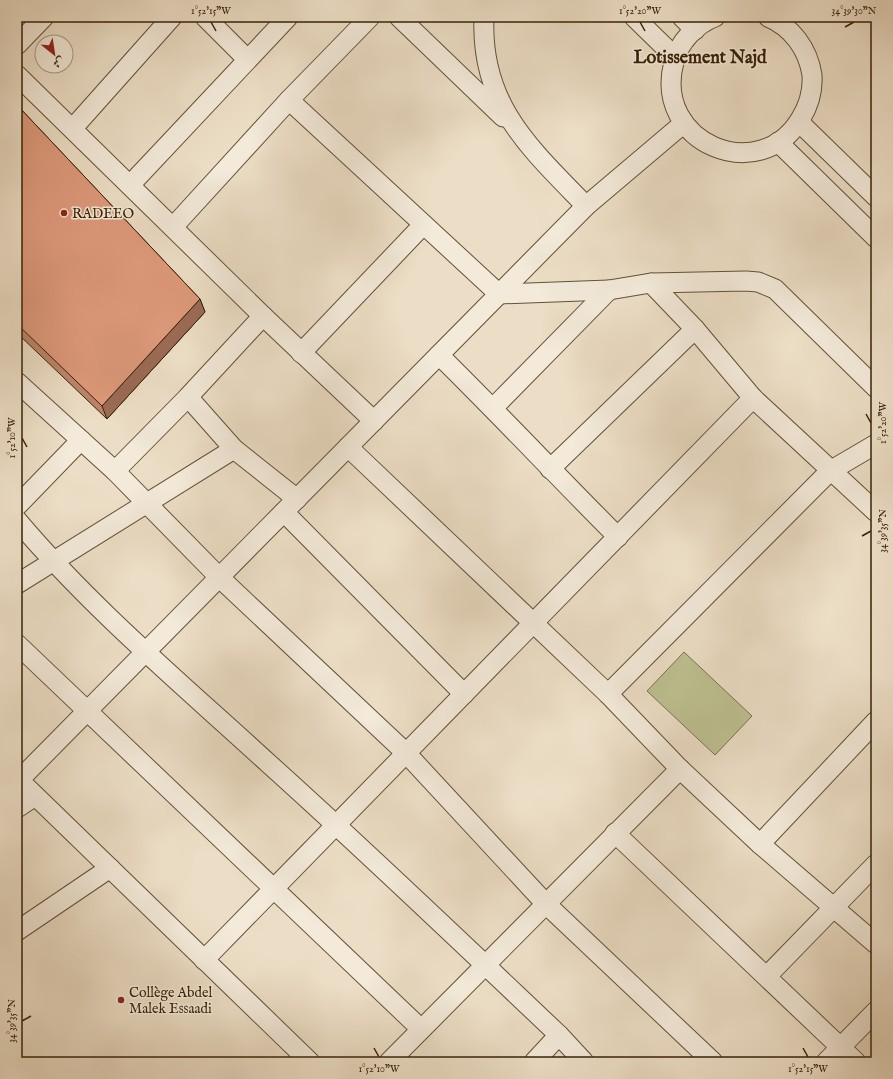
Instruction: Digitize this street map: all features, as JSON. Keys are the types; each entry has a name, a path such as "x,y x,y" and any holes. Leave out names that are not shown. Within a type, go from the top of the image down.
{"street":[{"path":"17,45 44,17"},
{"path":"73,128 172,17"},
{"path":"205,17 247,60"},
{"path":"130,185 288,17"},
{"path":"173,227 289,100 370,17"},
{"path":"399,17 516,130 586,206"},
{"path":"484,17 485,51 491,79 501,103 516,130"},
{"path":"634,17 676,57"},
{"path":"716,17 689,23 684,42 676,57 671,78 671,88 676,109 684,123 699,140 720,150 730,152 755,151 778,142 790,133 799,122 808,105 812,81 810,66 800,43 779,20"},
{"path":"17,75 73,128 301,353 374,421"},
{"path":"289,100 423,225 500,294 609,290 651,283 758,282 775,289 876,388"},
{"path":"799,122 876,197"},
{"path":"310,1062 18,779 220,578 586,206 684,123"},
{"path":"778,142 876,238"},
{"path":"301,353 423,225"},
{"path":"651,283 695,329 753,398 876,512"},
{"path":"493,408 609,290"},
{"path":"115,471 188,397 263,316"},
{"path":"550,468 695,329"},
{"path":"439,355 493,408 618,537"},
{"path":"17,382 115,471 220,578 406,753 546,904 713,1062"},
{"path":"188,397 234,449 291,505 464,694"},
{"path":"204,960 753,398"},
{"path":"17,506 80,440"},
{"path":"608,694 830,471 876,444"},
{"path":"348,447 532,624 608,694 680,769 760,844 876,944"},
{"path":"17,584 234,449"},
{"path":"17,520 52,562 146,652 336,825 560,1035 584,1062"},
{"path":"17,644 421,1029"},
{"path":"760,844 876,721"},
{"path":"389,1062 680,769"},
{"path":"17,808 35,796"},
{"path":"615,833 841,1046 856,1062"},
{"path":"767,976 876,864"},
{"path":"17,931 110,868"},
{"path":"826,1062 876,1011"},
{"path":"534,1062 560,1035"}],"green space":[{"path":"684,652 752,716 715,755 647,691"}],"building":[{"name":"RADEEO","path":"17,105 200,299 102,406 17,324"}],"place":[{"name":"RADEEO","path":"64,213"},
{"name":"Collège Abdel Malek Essaadi","path":"121,1000"}],"district":[{"name":"Lotissement Najd","path":"700,57"}]}
